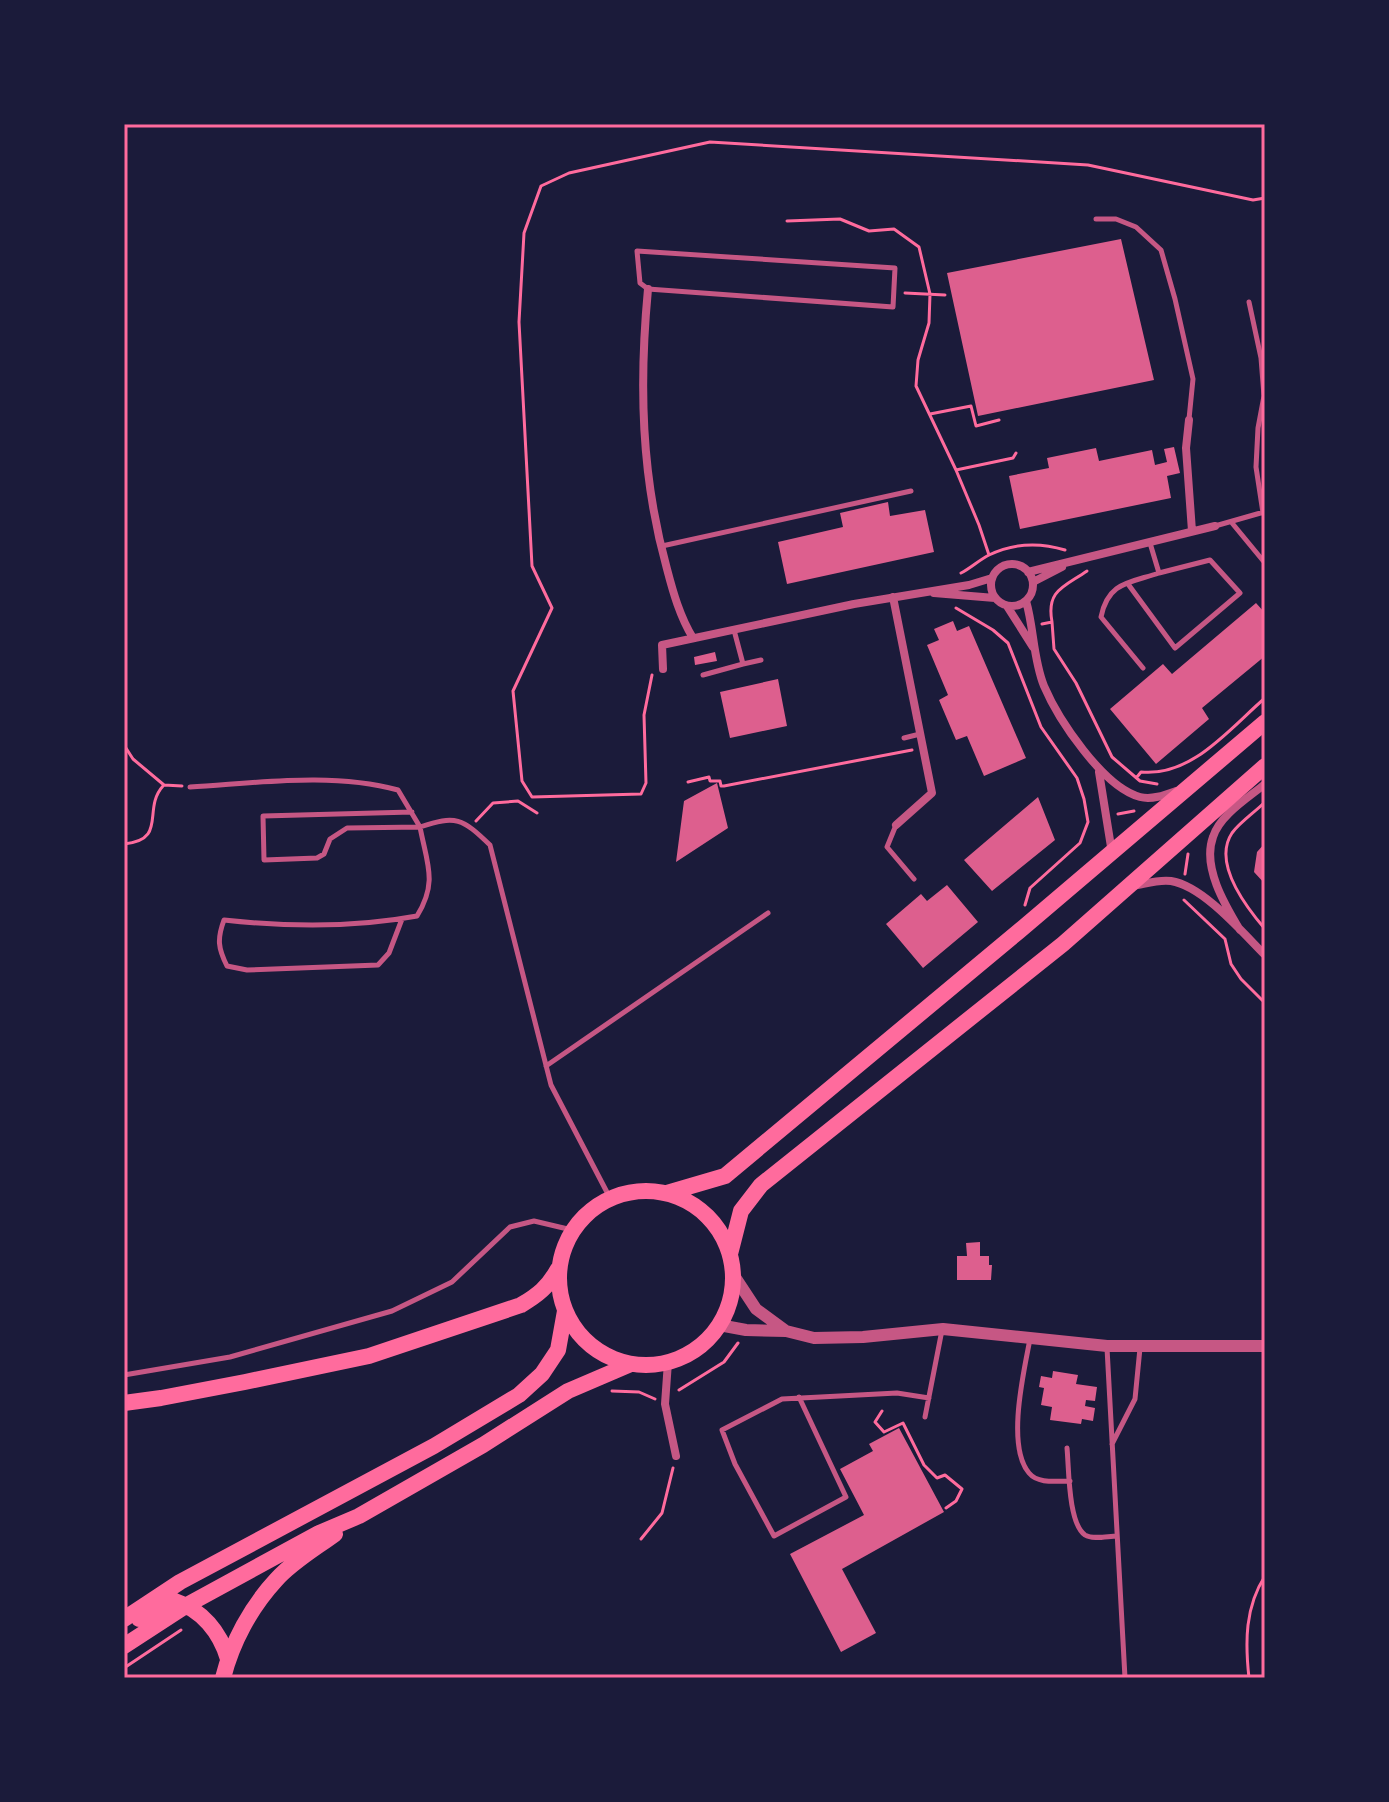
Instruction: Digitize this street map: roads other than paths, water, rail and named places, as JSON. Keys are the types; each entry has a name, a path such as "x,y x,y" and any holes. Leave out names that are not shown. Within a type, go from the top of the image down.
{"highway":[{"path":"667,1193 725,1176 1265,722"},
{"path":"730,1254 741,1211 761,1185 1063,944 1265,766"},
{"path":"124,1646 187,1605 319,1533 359,1516 483,1445 568,1391 631,1364 668,1362 688,1354 705,1342 719,1325 730,1301 733,1274 730,1254 721,1233 707,1215 689,1201 648,1190 610,1198 589,1212 572,1230 563,1248 559,1267 559,1290 565,1311 576,1330 591,1346 631,1364"},
{"path":"124,1403 245,1382 398,1347 521,1305 539,1295 559,1267"},
{"path":"124,1619 180,1582 434,1446 519,1395 542,1374 558,1350 565,1311"},
{"path":"223,1678 228,1659 251,1612 278,1578 359,1516"},
{"path":"124,1627 175,1601 187,1605 214,1629 228,1659"}],"street":[{"path":"648,289 642,349 646,471 661,546 686,627 693,638"},
{"path":"1189,420 1186,448 1192,531"},
{"path":"1028,572 1215,526"},
{"path":"1033,582 1076,559"},
{"path":"663,669 662,645 921,591 969,585 992,578 1001,567 1021,566 1033,582 1030,595 1020,604 1007,606"},
{"path":"992,578 995,598 1007,606 1035,652"},
{"path":"921,591 995,598"},
{"path":"893,597 932,793 896,825"},
{"path":"1026,601 1044,685 1067,726 1099,772 1141,798 1159,797 1188,788"},
{"path":"1099,772 1112,853"},
{"path":"1240,930 1211,869 1213,836 1226,818 1265,784"},
{"path":"1127,887 1171,881 1192,889 1265,955"},
{"path":"733,1274 756,1309 786,1331"},
{"path":"719,1325 746,1330 786,1331 814,1338 943,1329 1107,1346 1265,1346"},
{"path":"668,1362 665,1404 676,1456"}],"lane":[{"path":"1096,219 1116,219 1136,227 1161,250 1193,379 1189,420"},
{"path":"637,251 895,268 893,307 648,289 640,283 637,251"},
{"path":"1215,526 1264,512 1256,467 1264,396 1261,358 1249,302"},
{"path":"661,546 911,491"},
{"path":"1232,523 1265,563"},
{"path":"1150,543 1159,573"},
{"path":"1128,584 1175,648 1240,593 1210,560 1159,573 1128,584 1109,593 1101,617 1143,668"},
{"path":"734,630 743,664"},
{"path":"703,675 761,660"},
{"path":"904,738 921,734"},
{"path":"190,787 292,781 366,781 398,790 420,827 430,881 429,897 417,916 336,925 224,920 218,937 219,951 227,966 247,970 378,965 389,953 402,919"},
{"path":"412,812 263,816 264,860 317,858 324,854 330,839 347,828 420,827 446,818 471,826 490,845 551,1085 610,1198"},
{"path":"896,825 887,847 914,879"},
{"path":"546,1066 768,913"},
{"path":"124,1375 230,1357 392,1311 452,1282 510,1227 534,1221 572,1230"},
{"path":"925,1417 943,1329"},
{"path":"1030,1338 1021,1384 1018,1451 1029,1474 1042,1481 1070,1481"},
{"path":"1107,1346 1125,1678"},
{"path":"1111,1445 1135,1399 1141,1346"},
{"path":"799,1397 846,1497 774,1536 735,1464 722,1430 782,1399 799,1397 897,1393 929,1398"},
{"path":"1067,1448 1074,1517 1085,1534 1091,1537 1117,1536"}]}
